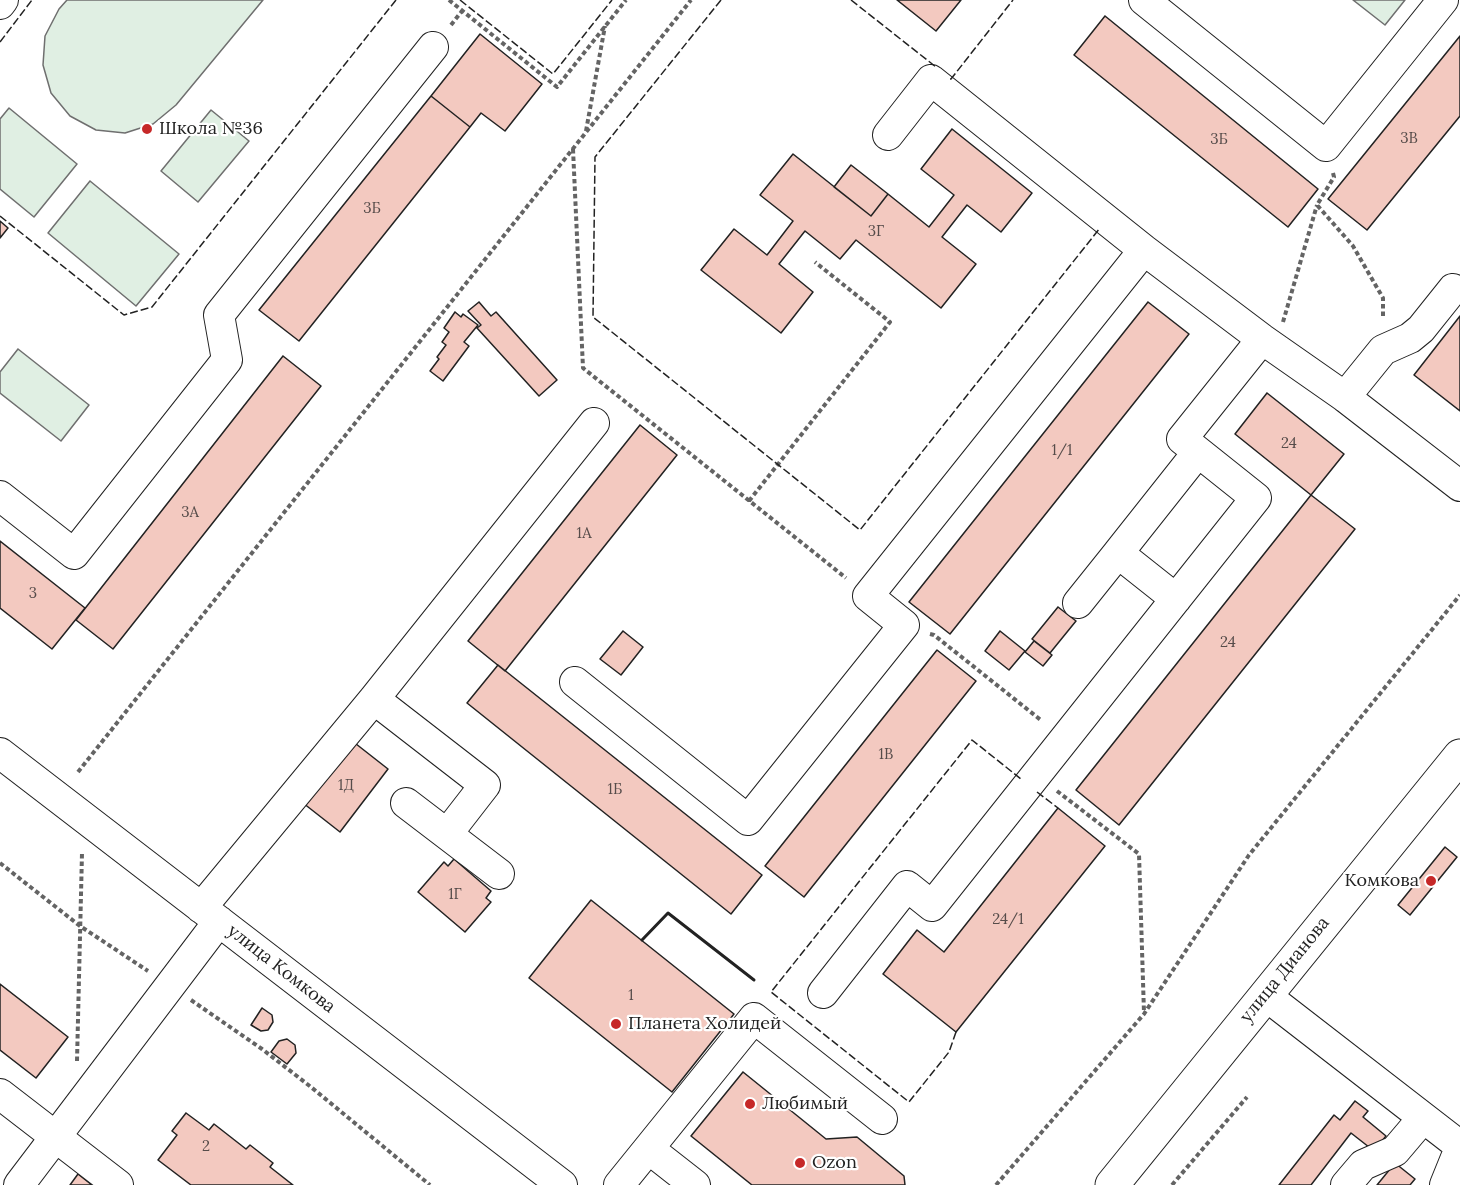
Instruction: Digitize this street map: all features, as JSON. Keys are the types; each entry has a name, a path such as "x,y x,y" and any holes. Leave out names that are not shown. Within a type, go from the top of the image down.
{"main road":[{"name":"улица Дианова","path":"1112,1185 1460,756"}],"street":[{"path":"0,4 3,0"},
{"path":"1144,0 1326,146 1443,0"},
{"path":"0,496 74,554 227,360 219,315 433,47"},
{"path":"888,135 931,80 1144,250 1345,397 1460,486"},
{"path":"575,682 748,820 904,625 868,596 1144,250"},
{"path":"1345,397 1383,350 1410,338 1421,329 1453,289"},
{"path":"823,993 907,886 932,906 1256,498 1182,439 1269,343"},
{"path":"19,1185 170,986 210,915 374,699 594,423"},
{"path":"1078,603 1198,452"},
{"path":"1118,553 1176,598"},
{"path":"374,699 485,785 447,834"},
{"name":"улица Комкова","path":"0,753 562,1185"},
{"path":"406,803 499,874"},
{"path":"1265,995 1460,1147 1445,1185"},
{"path":"620,1185 754,1017 882,1119"},
{"path":"0,1094 118,1185"},
{"path":"1346,1185 1363,1165 1395,1151 1423,1118"},
{"path":"649,1149 695,1185"}],"path":[{"path":"449,0 557,87 623,1"},
{"path":"78,772 691,0"},
{"path":"586,131 606,25"},
{"path":"1269,343 1317,204 1334,177 1326,146"},
{"path":"573,148 583,368 868,596"},
{"path":"1317,204 1353,246 1383,298 1383,350"},
{"path":"749,501 890,322 815,262"},
{"path":"996,1185 1144,1014 1249,855 1460,595"},
{"path":"904,625 934,635 1064,739"},
{"path":"1036,774 1139,854 1144,1014"},
{"path":"77,1064 82,851"},
{"path":"0,863 80,926 262,1049 430,1185"},
{"path":"1172,1185 1247,1097"}],"green space":[{"path":"67,0 263,0 176,105 153,124 125,133 96,130 70,116 51,93 43,65 45,36 59,9"},
{"path":"1353,0 1405,0 1385,25"},
{"path":"9,108 77,164 34,217 0,189 0,119"},
{"path":"211,110 249,141 198,202 161,171"},
{"path":"90,181 179,254 136,306 48,233"},
{"path":"18,349 89,405 61,441 0,393 0,372"}],"building":[{"path":"897,0 961,0 936,31"},
{"path":"1105,16 1318,189 1288,227 1074,55"},
{"path":"480,34 542,84 505,131 481,113 470,127 431,96"},
{"path":"1460,36 1460,116 1367,230 1328,199"},
{"path":"431,96 470,127 299,341 259,310"},
{"path":"952,129 1032,193 1001,232 967,205 942,237 976,264 941,308 856,240 840,259 805,231 779,264 813,292 781,333 701,270 734,229 767,255 793,221 760,195 793,154 871,216 888,194 929,227 954,195 921,169"},
{"path":"851,165 888,194 871,216 834,187"},
{"path":"0,221 8,228 0,238"},
{"path":"479,302 491,316 496,312 557,380 539,396 477,328 481,325 468,311"},
{"path":"1148,302 1189,334 950,634 909,602"},
{"path":"455,312 461,317 463,314 478,325 464,342 469,346 443,381 430,371 446,345 442,342 449,332 444,328"},
{"path":"1460,316 1460,411 1414,375"},
{"path":"283,356 321,386 113,649 76,620"},
{"path":"1267,393 1344,454 1311,495 1235,434"},
{"path":"640,425 677,455 505,671 468,641"},
{"path":"1311,495 1355,529 1119,825 1076,790"},
{"path":"0,541 85,608 52,649 0,608"},
{"path":"1058,607 1076,621 1050,653 1032,639"},
{"path":"623,631 643,647 621,675 600,659"},
{"path":"1000,631 1025,651 1009,670 985,651"},
{"path":"1034,641 1052,655 1043,666 1025,652"},
{"path":"937,650 976,681 804,897 765,866"},
{"path":"498,665 762,875 731,914 467,703"},
{"path":"351,740 388,769 340,832 303,803"},
{"path":"1058,808 1105,846 956,1032 883,974 917,930 944,952"},
{"path":"1445,847 1457,857 1410,915 1398,905"},
{"path":"454,859 491,891 486,898 491,902 465,932 418,892 444,862 448,866"},
{"path":"591,900 734,1014 672,1092 529,978"},
{"path":"0,984 68,1037 36,1078 0,1050"},
{"path":"262,1008 272,1015 273,1022 268,1030 261,1031 251,1025"},
{"path":"287,1039 295,1045 296,1053 287,1064 271,1052 279,1041"},
{"name":"Любимый","path":"743,1072 826,1139 857,1137 904,1176 905,1185 752,1185 691,1136"},
{"path":"1355,1101 1368,1111 1363,1117 1386,1136 1374,1151 1351,1133 1311,1185 1279,1185 1334,1115 1340,1120"},
{"path":"186,1113 209,1130 214,1124 246,1149 250,1145 273,1163 270,1167 293,1185 191,1185 158,1160 177,1135 172,1131"},
{"path":"1395,1163 1415,1179 1410,1185 1377,1185"},
{"path":"78,1174 92,1185 70,1185"}],"fence":[{"path":"0,42 32,0"},
{"path":"0,216 124,315 152,307 396,0"},
{"path":"460,0 553,74 612,0"},
{"path":"721,0 595,157 593,317 860,530 1100,228"},
{"path":"851,0 936,67"},
{"path":"950,79 1013,0"},
{"path":"956,1032 949,1052 909,1102 771,992 972,740 1021,779"},
{"path":"1037,792 1058,808"}],"wall":[{"path":"642,940 668,913 754,980"}],"place":[{"name":"Школа №36","path":"147,129"},
{"name":"Комкова","path":"1431,881"},
{"name":"Планета Холидей","path":"616,1024"},
{"name":"Любимый","path":"750,1104"},
{"name":"Ozon","path":"800,1163"}]}
